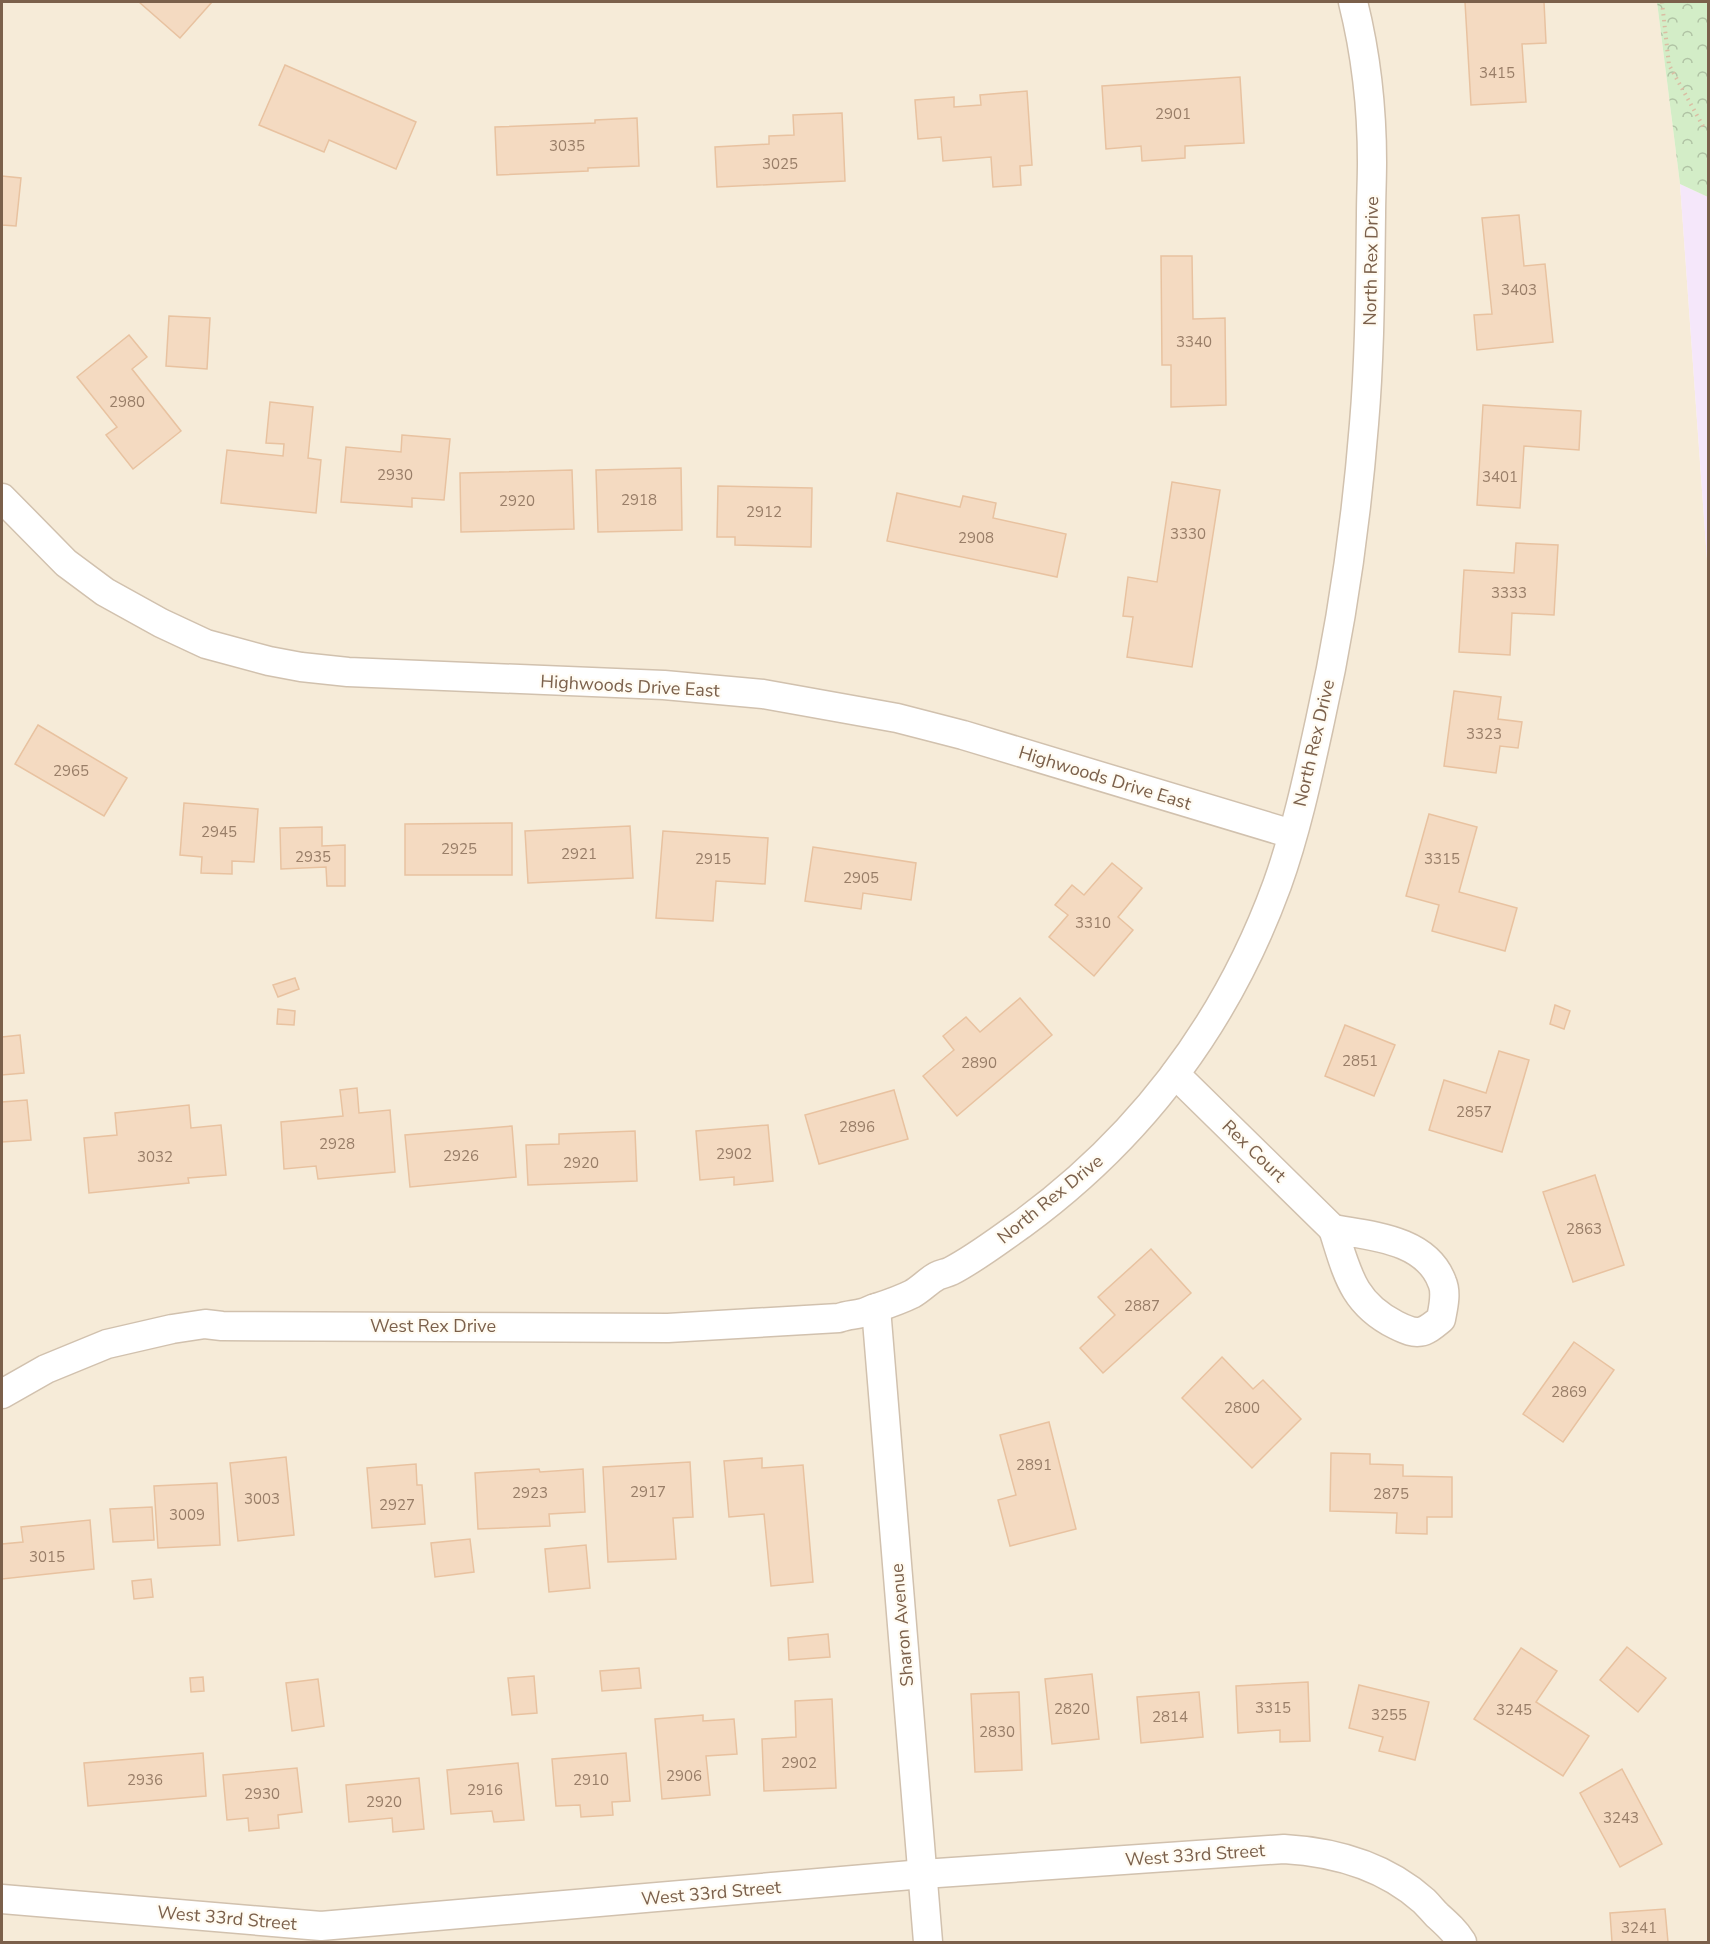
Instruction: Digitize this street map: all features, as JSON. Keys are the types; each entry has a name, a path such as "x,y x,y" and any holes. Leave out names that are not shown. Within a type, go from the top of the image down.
{"street":[{"name":"North Rex Drive","path":"876,1308 916,1292 935,1277 960,1265 1007,1235 1061,1195 1110,1150 1145,1113 1186,1061 1222,1006 1245,962 1277,885 1314,751 1341,612 1358,492 1367,393 1372,263 1371,131 1362,46 1353,2"},
{"name":"Highwoods Drive East","path":"2,498 66,563 105,592 133,609 206,644 269,661 348,672 664,685 763,694 897,718 963,735 1292,834"},
{"name":"Rex Court","path":"1175,1074 1333,1228"},
{"name":"West Rex Drive","path":"2,1394 46,1369 107,1344 172,1329 206,1324 222,1326 668,1328 839,1318 876,1308"},
{"name":"Sharon Avenue","path":"876,1308 928,1942"},
{"name":"West 33rd Street","path":"2,1899 321,1926 361,1933 923,1874 1284,1849 1321,1852 1353,1860 1398,1881 1425,1901 1462,1942"}],"path":[{"path":"1662,2 1669,65 1704,128"}],"shaded area":[{"path":"2,2 1657,2 1680,184 1708,574 1708,1942 2,1942"},
{"path":"1680,184 1708,197 1708,574"}],"green space":[{"path":"1657,2 1708,2 1708,197 1680,184"}],"building":[{"path":"139,2 212,2 180,38"},
{"path":"1465,2 1544,2 1546,43 1522,44 1526,102 1471,105"},
{"path":"285,65 416,122 396,169 329,140 324,152 259,125"},
{"path":"1240,77 1244,143 1185,146 1185,158 1142,161 1141,146 1106,149 1102,86"},
{"path":"1027,91 1032,165 1020,166 1021,185 993,187 991,157 943,161 941,137 918,139 915,100 954,97 954,107 981,105 980,95"},
{"path":"842,113 845,181 717,187 715,147 769,144 769,136 794,135 793,115"},
{"path":"637,118 639,166 497,175 495,127 595,123 595,120"},
{"path":"2,176 21,178 16,226 2,225"},
{"path":"1519,215 1524,266 1545,264 1553,342 1477,350 1474,315 1492,314 1482,218"},
{"path":"1161,256 1192,256 1193,319 1225,318 1226,405 1171,407 1171,365 1162,365"},
{"path":"169,316 210,318 207,369 166,366"},
{"path":"129,335 147,357 132,369 181,431 133,469 106,435 117,427 77,377"},
{"path":"270,402 313,407 308,458 321,460 316,513 221,503 227,450 283,456 284,444 266,443"},
{"path":"1483,405 1581,411 1579,450 1524,446 1520,508 1477,505"},
{"path":"402,435 450,439 444,500 412,498 412,507 341,502 346,447 401,452"},
{"path":"681,468 682,530 598,532 596,470"},
{"path":"572,470 574,529 461,532 460,473"},
{"path":"1172,482 1220,490 1192,667 1127,657 1133,617 1123,616 1128,577 1157,582"},
{"path":"718,486 812,488 811,547 735,545 735,537 717,537"},
{"path":"897,493 960,507 963,496 996,503 993,518 1066,534 1057,577 887,541"},
{"path":"1516,543 1558,545 1554,615 1512,613 1510,655 1459,652 1464,570 1514,573"},
{"path":"1454,691 1501,697 1498,719 1522,722 1518,748 1500,746 1496,773 1444,766"},
{"path":"38,725 127,778 104,816 15,764"},
{"path":"184,803 258,809 254,862 232,861 232,874 201,873 202,857 180,855"},
{"path":"1429,814 1477,827 1459,892 1517,908 1505,951 1432,931 1439,905 1406,896"},
{"path":"512,823 512,875 405,875 405,824"},
{"path":"630,826 633,878 528,883 525,831"},
{"path":"322,827 322,846 345,845 345,886 327,886 326,867 281,869 280,828"},
{"path":"663,831 768,838 765,884 716,881 713,921 656,918"},
{"path":"813,847 916,863 911,900 863,893 861,909 805,901"},
{"path":"1112,863 1142,888 1118,917 1133,930 1094,976 1049,937 1068,915 1055,905 1072,885 1084,895"},
{"path":"295,978 299,989 278,997 273,985"},
{"path":"1020,998 1052,1035 957,1116 923,1076 954,1050 943,1036 966,1017 980,1032"},
{"path":"1555,1005 1570,1011 1564,1029 1550,1024"},
{"path":"278,1009 295,1011 294,1025 277,1024"},
{"path":"1345,1025 1395,1045 1374,1096 1325,1076"},
{"path":"20,1035 24,1073 2,1075 2,1037"},
{"path":"1499,1051 1529,1060 1502,1152 1429,1130 1444,1080 1486,1093"},
{"path":"357,1088 359,1113 390,1110 395,1172 318,1179 316,1166 284,1169 281,1122 343,1116 340,1090"},
{"path":"894,1090 908,1139 819,1164 805,1115"},
{"path":"27,1100 31,1140 2,1142 2,1102"},
{"path":"189,1105 191,1128 221,1125 226,1175 188,1178 189,1183 89,1193 84,1138 117,1135 115,1113"},
{"path":"768,1125 773,1181 734,1185 734,1177 700,1180 696,1131"},
{"path":"512,1126 516,1177 410,1187 405,1135"},
{"path":"635,1131 637,1181 528,1185 526,1145 559,1144 559,1134"},
{"path":"1595,1175 1624,1265 1573,1282 1543,1192"},
{"path":"1151,1249 1191,1293 1103,1373 1080,1348 1115,1315 1098,1297"},
{"path":"1574,1342 1614,1370 1563,1442 1523,1414"},
{"path":"1222,1357 1253,1389 1263,1380 1301,1419 1252,1468 1182,1398"},
{"path":"1049,1422 1076,1529 1010,1546 998,1500 1016,1495 1000,1435"},
{"path":"1331,1453 1370,1454 1370,1464 1403,1465 1403,1476 1452,1477 1452,1517 1427,1517 1427,1534 1396,1533 1397,1513 1330,1511"},
{"path":"286,1457 294,1535 238,1541 230,1463"},
{"path":"762,1458 762,1468 803,1465 813,1582 771,1586 764,1514 729,1517 724,1461"},
{"path":"690,1462 693,1517 673,1518 676,1559 608,1562 603,1467"},
{"path":"416,1464 417,1485 422,1485 425,1524 372,1528 367,1468"},
{"path":"539,1469 540,1472 583,1469 585,1512 549,1514 550,1526 478,1529 475,1473"},
{"path":"217,1483 220,1545 158,1548 154,1486"},
{"path":"152,1507 154,1540 113,1542 110,1509"},
{"path":"90,1520 94,1569 2,1579 2,1544 23,1542 21,1527"},
{"path":"470,1539 474,1572 435,1577 431,1543"},
{"path":"586,1545 590,1588 549,1592 545,1549"},
{"path":"151,1579 153,1597 134,1599 132,1581"},
{"path":"828,1634 830,1657 789,1660 788,1638"},
{"path":"1627,1647 1666,1678 1638,1712 1600,1680"},
{"path":"1521,1648 1557,1671 1536,1702 1589,1736 1563,1776 1474,1719"},
{"path":"639,1668 641,1688 602,1691 600,1671"},
{"path":"1092,1674 1099,1739 1052,1744 1045,1679"},
{"path":"534,1676 537,1713 512,1715 508,1678"},
{"path":"203,1677 204,1691 191,1692 190,1678"},
{"path":"318,1679 324,1726 292,1731 286,1683"},
{"path":"1308,1682 1310,1741 1280,1742 1280,1730 1238,1733 1236,1686"},
{"path":"1359,1685 1429,1702 1415,1760 1379,1751 1383,1737 1349,1728"},
{"path":"1019,1692 1022,1770 975,1772 971,1694"},
{"path":"1199,1692 1203,1737 1141,1743 1137,1697"},
{"path":"832,1699 836,1788 764,1791 762,1739 796,1737 795,1701"},
{"path":"703,1715 703,1721 734,1719 737,1754 706,1756 710,1795 662,1799 655,1719"},
{"path":"203,1753 206,1796 88,1806 84,1763"},
{"path":"626,1753 630,1801 612,1802 613,1815 581,1817 580,1805 556,1806 552,1759"},
{"path":"518,1763 524,1820 494,1822 492,1811 451,1814 447,1770"},
{"path":"297,1768 302,1812 278,1815 279,1828 249,1831 248,1818 227,1820 223,1775"},
{"path":"1622,1769 1662,1844 1620,1867 1580,1793"},
{"path":"419,1778 424,1829 393,1832 392,1818 349,1822 346,1785"},
{"path":"1665,1909 1668,1942 1612,1942 1610,1913"}]}
